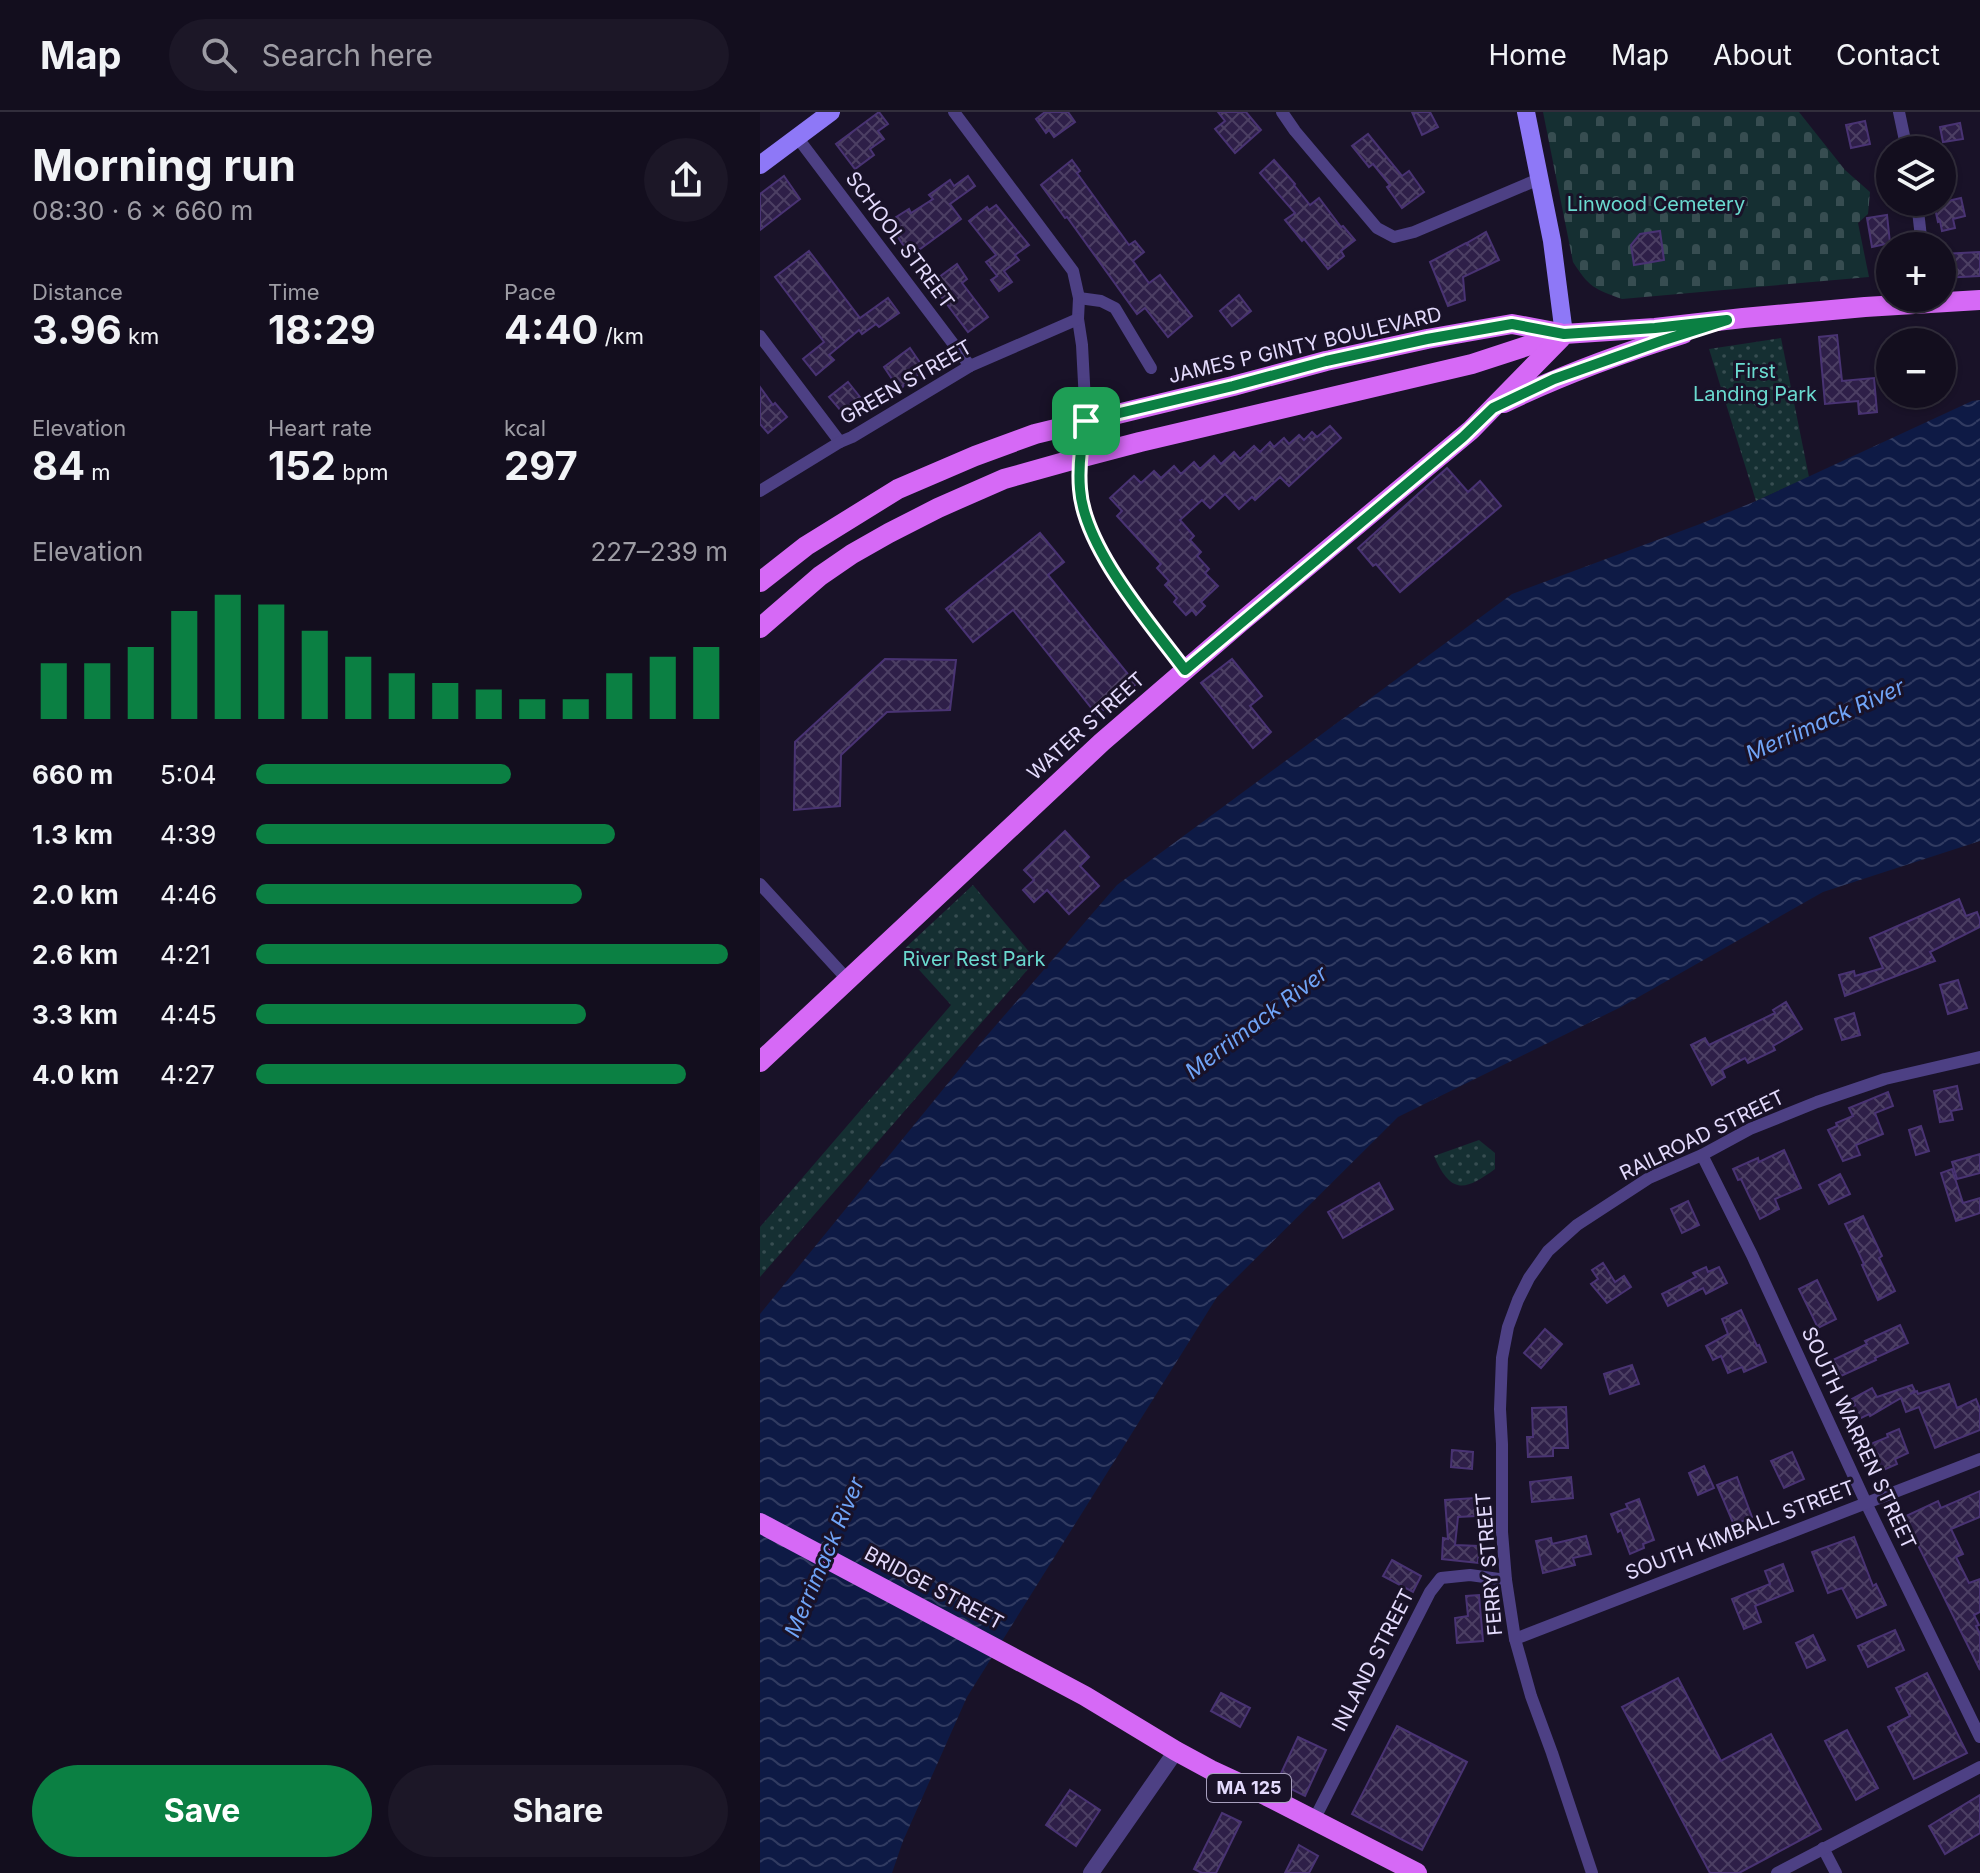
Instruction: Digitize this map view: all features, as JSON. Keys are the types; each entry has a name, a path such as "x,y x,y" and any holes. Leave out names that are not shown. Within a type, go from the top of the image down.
{"main road":[{"path":"760,165 831,112"},
{"path":"760,628 820,576 852,554 938,508 1004,479 1156,438 1472,364 1564,334 1552,241 1526,112"},
{"name":"WATER STREET","path":"1956,300 1980,300"},
{"name":"WATER STREET","path":"760,1062 1102,742 1463,437 1564,334 1876,306"},
{"name":"WATER STREET","path":"1493,408 1590,365 1727,320"},
{"name":"JAMES P GINTY BOULEVARD","path":"760,582 806,546 898,489 1020,439 1326,361 1427,339 1512,324 1564,334"},
{"name":"BRIDGE STREET","path":"760,1523 1085,1696 1176,1751"},
{"name":"MA 125","path":"1176,1751 1417,1873"}],"street":[{"path":"954,112 1073,271 1079,298 1086,421 1079,458 1080,492 1092,533 1122,586 1185,670"},
{"path":"1282,112 1377,228 1394,237 1414,232 1539,179"},
{"path":"1899,112 1904,136"},
{"name":"SCHOOL STREET","path":"797,137 970,366"},
{"path":"1079,298 1101,301 1115,308 1151,368"},
{"name":"GREEN STREET","path":"760,491 970,366 1078,319"},
{"path":"760,336 840,442"},
{"path":"760,884 848,980"},
{"name":"RAILROAD STREET","path":"1506,1335 1523,1289 1548,1251 1577,1225 1649,1178 1702,1155 1750,1129 1817,1102 1885,1079 1979,1061"},
{"name":"SOUTH WARREN STREET","path":"1702,1155 1980,1737"},
{"name":"FERRY STREET","path":"1506,1335 1500,1409 1502,1532 1515,1639 1531,1696 1592,1873"},
{"name":"SOUTH KIMBALL STREET","path":"1515,1639 1980,1459"},
{"name":"INLAND STREET","path":"1314,1820 1430,1592 1441,1578 1470,1575 1506,1580"},
{"path":"1091,1873 1176,1751"},
{"path":"1777,1873 1980,1767"},
{"path":"1823,1848 1836,1873"}],"green space":[{"name":"Linwood Cemetery","path":"1543,112 1799,112 1845,170 1870,192 1868,214 1858,223 1869,277 1622,299 1598,289 1583,277 1573,262"},
{"name":"First Landing Park","path":"1781,338 1809,477 1756,501 1709,349"},
{"name":"River Rest Park","path":"973,885 1036,960 760,1277 760,1227 951,1005 902,951"},
{"path":"1479,1140 1495,1153 1495,1169 1467,1185 1453,1183 1446,1178 1434,1156"}],"water":[{"name":"Merrimack River","path":"1980,400 1980,841 1823,892 1621,1007 1398,1117 1217,1297 967,1697 903,1841 892,1873 760,1873 760,1314 984,1039 1117,885 1512,594 1756,501"}],"building":[{"path":"879,112 888,124 878,131 884,139 870,149 874,155 855,169 836,144"},
{"path":"1045,112 1068,112 1075,122 1054,137 1049,130 1046,133 1036,119"},
{"path":"1218,112 1246,112 1261,130 1235,153 1215,129 1225,121"},
{"path":"1412,112 1430,112 1438,127 1422,135"},
{"path":"1865,121 1870,144 1851,148 1846,125"},
{"path":"1960,123 1963,139 1942,136 1940,127"},
{"path":"1368,134 1402,176 1409,171 1424,192 1402,208 1387,187 1390,185 1373,164 1369,167 1352,146"},
{"path":"1072,160 1080,171 1077,173 1129,245 1135,241 1144,252 1133,261 1149,283 1160,275 1192,316 1168,337 1145,308 1137,314 1041,185"},
{"path":"1274,160 1310,205 1319,198 1355,240 1341,251 1344,256 1328,269 1285,220 1295,213 1260,173"},
{"path":"784,176 800,199 760,230 760,194"},
{"path":"968,176 975,186 950,204 961,219 916,252 911,245 905,248 890,221 909,209 911,213 933,199 929,195 950,180 954,186"},
{"path":"1961,198 1965,216 1953,219 1955,228 1942,231 1937,216 1956,216 1956,199"},
{"path":"996,205 1029,245 1015,255 1019,260 1004,271 1012,282 999,291 991,280 997,276 986,262 996,255 969,221 987,207 989,210"},
{"path":"1887,216 1889,232 1876,232 1876,246 1872,247 1867,218"},
{"path":"1660,231 1664,260 1634,265 1631,245 1640,234"},
{"path":"1486,232 1499,260 1463,277 1465,300 1448,306 1430,262 1466,243 1468,246 1467,243"},
{"path":"809,251 860,318 888,298 899,313 879,327 876,324 862,334 859,330 829,355 834,360 816,375 803,359 824,342 775,277"},
{"path":"1980,252 1980,276 1956,277 1956,253"},
{"path":"957,264 967,279 962,283 988,317 968,332 931,283"},
{"path":"1239,295 1251,311 1232,326 1220,311"},
{"path":"1837,335 1842,381 1874,378 1877,412 1859,414 1858,401 1825,404 1819,337"},
{"path":"910,348 923,367 920,374 906,382 900,391 884,367"},
{"path":"848,382 860,397 842,412 829,397"},
{"path":"760,387 787,417 768,433 760,424"},
{"path":"1330,426 1341,438 1289,486 1280,477 1255,500 1252,497 1239,509 1225,494 1210,508 1202,500 1180,520 1194,536 1190,540 1201,552 1197,556 1209,569 1205,573 1218,586 1201,602 1205,606 1196,615 1192,610 1186,615 1165,585 1169,581 1157,568 1161,564 1117,516 1122,511 1110,498 1134,476 1141,483 1154,471 1161,478 1174,466 1181,474 1194,462 1200,469 1214,456 1221,464 1234,452 1240,459 1254,446 1260,452 1270,442 1274,447 1284,438 1289,444 1299,435 1304,440 1312,432 1317,437"},
{"path":"1447,468 1468,492 1480,481 1501,506 1400,592 1358,548"},
{"path":"1040,533 1064,562 1048,575 1136,684 1097,715 1013,610 973,642 946,609"},
{"path":"885,659 956,660 950,710 887,712 841,755 840,806 794,810 795,742"},
{"path":"1232,659 1262,696 1250,706 1271,732 1253,748 1201,683"},
{"path":"1065,831 1089,857 1080,866 1099,886 1069,914 1047,890 1034,902 1023,890 1034,880 1024,870"},
{"path":"1959,899 1966,916 1977,912 1980,927 1930,952 1935,961 1845,996 1839,975 1854,971 1855,976 1883,968 1870,938"},
{"path":"1958,980 1967,1008 1948,1014 1940,985"},
{"path":"1786,1002 1802,1029 1773,1046 1775,1050 1748,1063 1745,1058 1722,1070 1725,1077 1712,1085 1691,1045 1705,1038 1709,1045 1775,1013 1773,1010"},
{"path":"1854,1013 1860,1035 1842,1040 1835,1019"},
{"path":"1957,1086 1962,1109 1951,1111 1953,1120 1940,1122 1934,1091"},
{"path":"1888,1092 1893,1106 1875,1113 1883,1134 1856,1145 1860,1155 1843,1161 1828,1130 1853,1116 1849,1108"},
{"path":"1921,1126 1929,1151 1916,1155 1909,1130"},
{"path":"1784,1150 1801,1188 1775,1199 1779,1209 1760,1219 1733,1169 1758,1158 1759,1162"},
{"path":"1980,1154 1980,1173 1957,1179 1952,1162"},
{"path":"1952,1169 1963,1203 1980,1198 1980,1213 1956,1221 1941,1173"},
{"path":"1840,1174 1850,1194 1829,1204 1819,1185"},
{"path":"1379,1183 1393,1209 1343,1238 1328,1212"},
{"path":"1688,1201 1699,1225 1682,1233 1671,1209"},
{"path":"1863,1216 1895,1291 1878,1300 1845,1224"},
{"path":"1603,1263 1615,1282 1624,1276 1631,1287 1607,1303 1591,1284 1598,1279 1592,1270"},
{"path":"1706,1267 1708,1272 1719,1267 1727,1283 1706,1294 1703,1288 1668,1306 1662,1294 1696,1277 1693,1273"},
{"path":"1817,1280 1836,1319 1818,1328 1799,1289"},
{"path":"1741,1310 1766,1362 1744,1372 1742,1367 1728,1373 1721,1356 1713,1360 1706,1346 1728,1334 1722,1319"},
{"path":"1900,1325 1908,1343 1841,1376 1833,1360"},
{"path":"1545,1329 1562,1344 1541,1368 1524,1353"},
{"path":"1632,1365 1639,1384 1610,1394 1604,1374"},
{"path":"1949,1384 1957,1408 1976,1399 1980,1409 1980,1430 1935,1448 1919,1407 1906,1412 1901,1398 1857,1420 1850,1408 1855,1405 1852,1399 1872,1388 1877,1397 1912,1385 1915,1391 1910,1394"},
{"path":"1566,1407 1568,1448 1553,1448 1553,1456 1528,1457 1527,1437 1533,1437 1532,1408"},
{"path":"1899,1429 1908,1453 1895,1459 1897,1464 1879,1472 1868,1445"},
{"path":"1452,1450 1473,1452 1472,1469 1451,1467"},
{"path":"1792,1452 1804,1479 1784,1488 1771,1461"},
{"path":"1704,1466 1714,1488 1698,1495 1689,1473"},
{"path":"1571,1477 1573,1498 1532,1502 1530,1482"},
{"path":"1737,1477 1752,1517 1734,1525 1717,1485"},
{"path":"1980,1491 1980,1517 1951,1529 1963,1554 1956,1557 1969,1583 1980,1579 1980,1612 1974,1615 1980,1634 1980,1670 1904,1517 1938,1501 1941,1508"},
{"path":"1475,1498 1476,1516 1458,1517 1455,1545 1479,1546 1478,1563 1442,1559 1443,1538 1448,1539 1445,1500"},
{"path":"1639,1499 1654,1540 1630,1554 1611,1514 1628,1508 1626,1504"},
{"path":"1586,1536 1591,1554 1573,1558 1575,1565 1543,1573 1536,1541 1551,1538 1552,1544"},
{"path":"1854,1537 1873,1586 1876,1584 1886,1605 1857,1618 1842,1588 1828,1593 1812,1552"},
{"path":"1392,1560 1421,1576 1413,1592 1383,1576"},
{"path":"1783,1564 1793,1591 1755,1606 1761,1622 1744,1629 1732,1599 1770,1584 1765,1571"},
{"path":"1479,1595 1483,1641 1457,1643 1455,1618 1468,1616 1466,1596"},
{"path":"1895,1630 1904,1650 1868,1667 1858,1646"},
{"path":"1813,1635 1825,1660 1807,1668 1796,1643"},
{"path":"1927,1673 1967,1753 1914,1779 1888,1727 1910,1716 1896,1688"},
{"path":"1678,1678 1721,1761 1771,1734 1821,1829 1739,1873 1710,1873 1622,1707"},
{"path":"1221,1693 1250,1708 1240,1727 1211,1711"},
{"path":"1397,1726 1467,1762 1422,1850 1352,1814"},
{"path":"1847,1730 1878,1788 1856,1800 1825,1741"},
{"path":"1298,1737 1326,1750 1305,1796 1277,1782"},
{"path":"1070,1790 1100,1810 1076,1846 1046,1825"},
{"path":"1980,1795 1980,1833 1945,1854 1929,1826"},
{"path":"1222,1813 1241,1822 1216,1873 1202,1873 1194,1869"},
{"path":"1299,1845 1318,1856 1309,1873 1285,1873"}],"route":[{"path":"1727,320 1590,365 1493,408 1463,437 1185,670 1122,586 1092,533 1080,492 1079,458 1086,421 1326,361 1512,324 1564,334 1727,320"}]}
